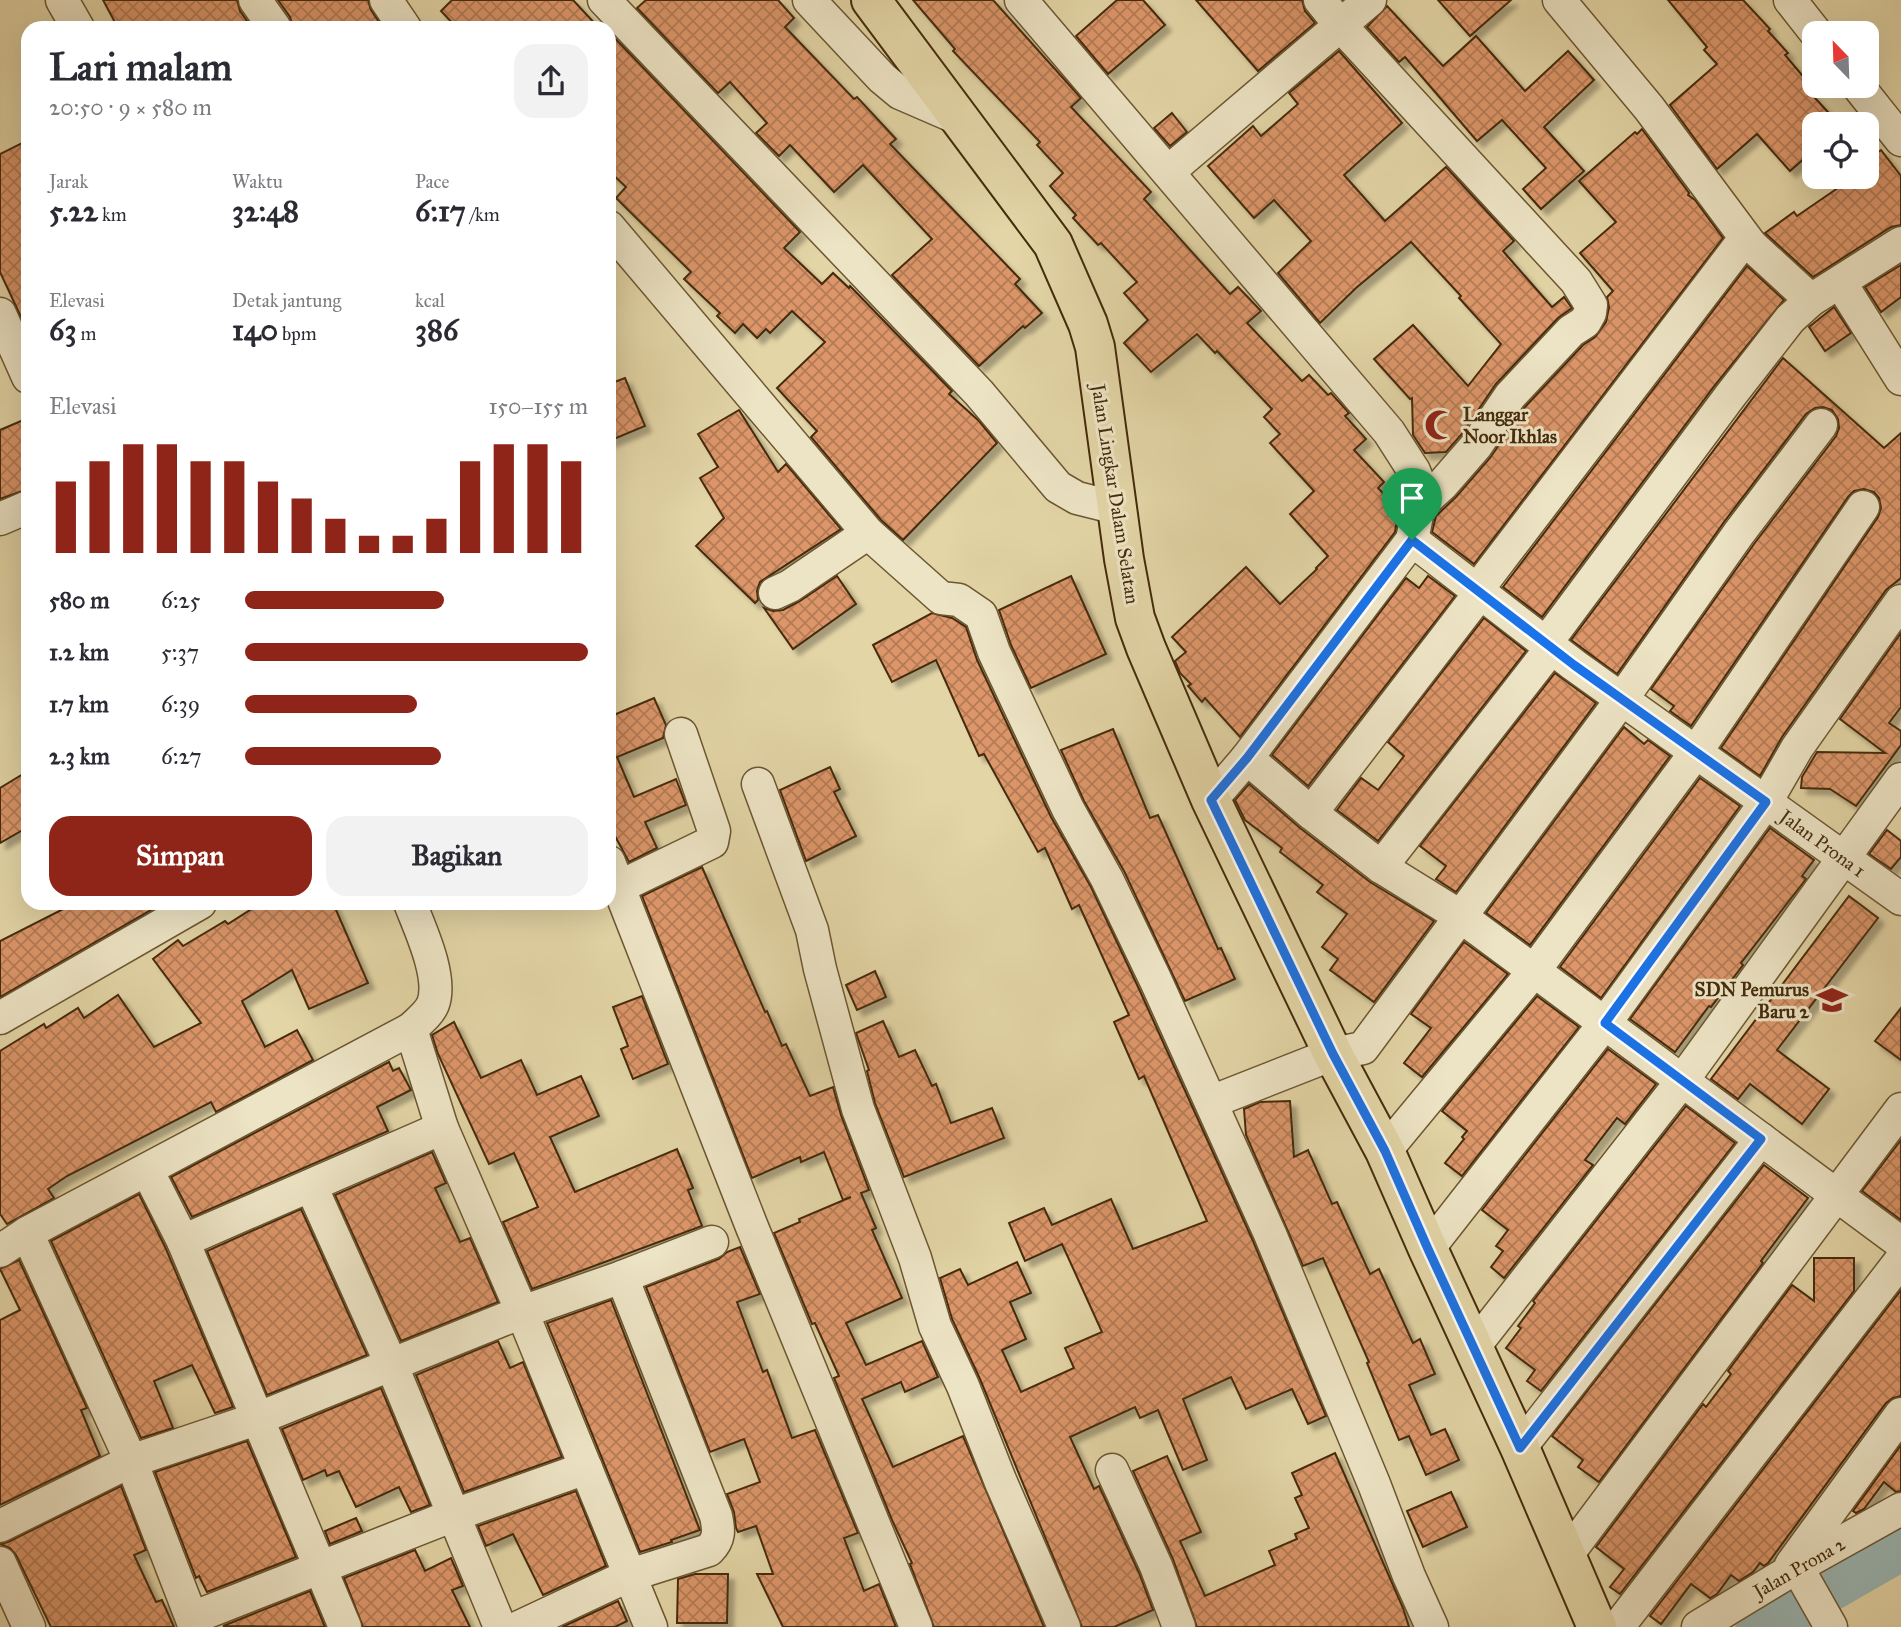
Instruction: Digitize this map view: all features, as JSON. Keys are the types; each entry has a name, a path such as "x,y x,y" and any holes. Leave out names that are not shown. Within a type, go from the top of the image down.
{"main road":[{"name":"Jalan Lingkar Dalam Selatan","path":"871,0 1054,244 1080,303 1095,347 1135,618 1146,648 1211,800 1333,1054 1385,1151 1520,1448 1597,1627"}],"street":[{"path":"62,0 74,21"},
{"path":"256,0 270,21"},
{"path":"386,0 400,21"},
{"path":"604,0 979,393 1058,487 1077,498 1117,508"},
{"path":"808,0 891,86 900,93 960,119"},
{"path":"1021,0 1389,432 1414,471 1422,491 1412,540 1247,758 1211,800"},
{"path":"1320,0 1576,281 1591,305 1591,313 1585,322 1571,331 1510,396 1476,446 1442,485 1420,505"},
{"path":"1168,172 1370,0"},
{"path":"1559,0 1649,108 1751,245 1811,300"},
{"path":"1790,0 1807,21"},
{"path":"1868,98 1901,140"},
{"path":"616,235 868,533 941,598 959,600 981,615 994,652 1068,810 1107,879 1211,1102 1314,1337 1432,1627"},
{"path":"1381,867 1557,652 1730,396 1790,319 1811,300 1901,243"},
{"path":"1311,813 1734,252 1743,246 1751,245"},
{"path":"1840,282 1901,379"},
{"path":"0,314 21,361"},
{"path":"1211,1102 1333,1054 1363,1048 1821,425"},
{"path":"1385,1151 1534,971 1696,752 1863,507"},
{"path":"0,519 21,510"},
{"path":"775,593 790,586 868,533"},
{"name":"Jalan Prona 1","path":"1412,540 1557,652 1901,899"},
{"path":"1428,1249 1605,1023 1766,802 1797,748 1901,601"},
{"path":"616,874 712,842 714,831 681,734"},
{"path":"1247,758 1311,813 1381,867 1460,916 1901,1243"},
{"path":"1473,1348 1682,1081 1901,779"},
{"path":"758,784 812,930 858,1109 915,1258 935,1325 1063,1627"},
{"path":"616,880 747,1215 916,1627"},
{"path":"0,1018 188,910"},
{"path":"0,1251 27,1233 411,1029 433,1004 435,985 429,956 413,910"},
{"path":"411,1029 442,1128 522,1312 651,1627"},
{"path":"1567,1555 1901,1109"},
{"path":"183,1241 442,1128"},
{"path":"1520,1448 1761,1139"},
{"path":"147,1170 183,1241 345,1627"},
{"path":"311,1186 392,1366 500,1627"},
{"path":"27,1233 131,1461 194,1623 454,1515 586,1468"},
{"path":"0,1526 131,1461 258,1418 522,1312 712,1242"},
{"path":"1618,1627 1901,1260"},
{"path":"519,1627 630,1575 709,1550 717,1542 719,1530 716,1516 622,1277"},
{"path":"1826,1620 1794,1573 1901,1414"},
{"path":"1112,1470 1156,1566 1179,1627"},
{"name":"Jalan Prona 2","path":"1698,1627 1901,1508"},
{"path":"0,1563 29,1627"}],"building":[{"path":"103,0 237,0 247,21 114,21"},
{"path":"278,0 368,0 378,21 291,21"},
{"path":"452,0 573,0 592,21 450,21 441,11"},
{"path":"646,0 778,0 794,18 785,27 896,139 890,144 1020,279 1015,284 1042,313 1025,328 1023,326 979,366 892,275 932,239 863,165 834,192 790,145 779,156 756,133 767,123 730,82 718,93 637,8"},
{"path":"913,0 993,0 1081,98 1071,107 1151,192 1144,199 1230,294 1238,287 1261,311 1247,323 1302,381 1309,375 1328,395 1331,393 1349,413 1345,416 1366,439 1354,450 1384,482 1378,488 1399,510 1395,532 1240,737 1205,698 1202,702 1188,686 1191,684 1180,673 1175,661 1186,652 1172,637 1246,567 1280,604 1317,569 1328,556 1290,514 1314,491 1270,443 1280,434 1264,417 1272,409 1217,351 1215,353 1197,334 1151,372 1124,343 1148,320 1124,293 1137,282 1101,243 1098,245 1073,218 1076,215 1050,186 1063,173 1037,145 1040,142 953,51 955,49"},
{"path":"1117,0 1143,0 1165,25 1108,74 1076,36"},
{"path":"1196,0 1302,0 1305,11 1315,23 1258,71"},
{"path":"1438,0 1511,0 1470,36"},
{"path":"1668,0 1743,0 1770,29 1768,31 1788,53 1785,55 1802,75 1802,98 1815,98 1828,112 1802,112 1802,160 1790,171 1757,134 1717,169 1670,105 1717,64 1704,50 1707,47"},
{"path":"1387,6 1443,66 1476,36 1525,91 1568,51 1594,80 1544,127 1584,171 1541,209 1523,189 1546,168 1502,120 1477,141 1405,57 1399,62 1367,27"},
{"path":"616,39 800,232 784,248 822,284 833,273 849,288 850,286 952,391 949,394 979,421 997,443 903,540 881,520 811,437 817,431 777,388 825,342 792,311 770,333 766,329 757,338 743,324 735,333 717,316 720,313 684,279 691,272 616,198 626,187 616,178"},
{"path":"1339,51 1402,123 1344,175 1385,221 1446,167 1514,241 1503,251 1552,307 1564,297 1572,308 1558,318 1496,384 1446,452 1425,453 1413,435 1412,398 1410,399 1374,359 1413,325 1468,386 1501,344 1411,242 1356,288 1320,323 1278,273 1311,241 1274,200 1254,218 1208,166 1253,126 1261,136 1298,104 1289,93"},
{"path":"1172,113 1187,132 1170,146 1154,128"},
{"path":"1642,129 1688,195 1695,200 1723,238 1474,564 1432,532 1436,516 1490,458 1524,408 1583,345 1595,337 1606,322 1609,307 1607,297 1613,291 1580,253 1616,222 1579,181 1635,132 1637,134"},
{"path":"21,144 21,317 0,272 0,154"},
{"path":"1881,150 1901,176 1901,225 1891,227 1813,277 1765,233 1794,212 1797,216 1836,189 1879,189"},
{"path":"1901,265 1901,297 1881,312 1865,287"},
{"path":"1747,266 1784,300 1715,385 1542,617 1503,587"},
{"path":"1834,307 1851,333 1825,351 1809,327"},
{"path":"1783,358 1884,448 1901,433 1901,578 1886,590 1782,737 1760,776 1721,748 1878,517 1881,508 1879,498 1874,492 1864,489 1854,491 1848,497 1691,726 1670,711 1674,706 1651,689 1754,544 1836,436 1838,419 1832,410 1815,408 1806,414 1724,522 1617,674 1571,640"},
{"path":"625,378 645,426 616,438 616,381"},
{"path":"739,410 778,472 786,464 841,529 760,582 758,600 755,603 696,546 724,518 700,478 718,467 698,434"},
{"path":"21,421 21,492 0,499 0,430"},
{"path":"837,576 856,604 793,649 764,608 783,610"},
{"path":"1071,576 1106,654 1031,688 1011,645 999,610"},
{"path":"1428,576 1455,596 1308,786 1272,755 1406,578 1419,588"},
{"path":"932,613 952,618 966,627 977,660 1051,817 1091,887 1139,989 1253,1241 1326,1416 1308,1424 1292,1389 1246,1409 1231,1377 1183,1399 1207,1460 1183,1470 1158,1410 1140,1418 1135,1407 1070,1437 1094,1489 1099,1486 1153,1610 1114,1627 1082,1627 980,1379 952,1319 940,1278 960,1269 968,1285 1017,1262 1031,1293 1010,1302 1026,1339 1002,1350 1021,1392 1074,1368 1065,1348 1102,1332 1062,1244 1025,1261 1009,1223 1044,1208 1052,1225 1111,1199 1133,1249 1207,1221 1144,1076 1139,1079 1114,1022 1129,1015 1079,905 1072,909 1045,848 1038,852 984,754 979,756 936,660 892,682 873,645"},
{"path":"1484,618 1526,651 1378,841 1337,810 1361,778 1378,790 1404,756 1388,742"},
{"path":"1901,633 1901,707 1889,723 1901,731 1901,745 1856,806 1830,789 1801,788 1802,777 1817,752 1885,753 1840,719"},
{"path":"1555,673 1596,703 1456,892 1436,879 1446,866 1420,846"},
{"path":"654,698 666,725 663,738 617,757 634,797 676,779 686,805 645,822 657,848 629,862 616,838 616,714"},
{"path":"1624,727 1644,744 1648,740 1670,756 1530,945 1486,913"},
{"path":"1113,729 1150,818 1158,815 1218,949 1221,948 1235,979 1185,1001 1124,871 1084,801 1061,750"},
{"path":"830,767 840,789 834,792 856,836 806,861 780,790"},
{"path":"21,775 21,831 0,843 0,788"},
{"path":"1700,778 1740,806 1601,998 1560,967"},
{"path":"1249,784 1370,882 1434,921 1374,1002 1330,970 1338,959 1322,947 1347,914 1317,892 1323,885 1280,852 1282,848 1245,820 1235,800"},
{"path":"1770,828 1814,860 1802,876 1806,879 1675,1052 1630,1019"},
{"path":"1887,830 1901,841 1901,857 1891,869 1869,854"},
{"path":"702,867 765,1012 767,1011 782,1046 786,1044 810,1096 833,1087 869,1190 861,1193 876,1228 872,1230 902,1298 846,1323 866,1365 922,1341 938,1377 905,1392 901,1382 862,1399 893,1467 963,1436 1044,1627 934,1627 910,1564 912,1563 834,1378 839,1376 815,1323 812,1324 774,1233 851,1197 843,1200 824,1152 801,1162 800,1157 752,1178 642,896"},
{"path":"1849,896 1878,918 1777,1050 1829,1089 1802,1124 1750,1084 1738,1099 1711,1079"},
{"path":"61,910 151,910 0,997 0,941"},
{"path":"250,910 336,910 368,983 309,1009 292,970 242,1001 265,1047 297,1030 313,1060 216,1112 211,1102 67,1176 48,1189 54,1198 7,1224 0,1214 0,1051 44,1024 46,1028 78,1008 84,1018 118,995 154,1047 201,1023 153,959 178,940 183,946 225,921 228,924"},
{"path":"1464,942 1508,974 1422,1077 1404,1063 1431,1028 1411,1014"},
{"path":"875,971 886,997 857,1010 846,985"},
{"path":"642,996 668,1064 633,1079 621,1049 628,1046 613,1007"},
{"path":"1537,996 1579,1027 1462,1176 1445,1163 1467,1131 1442,1111"},
{"path":"1901,1008 1901,1060 1875,1041"},
{"path":"883,1021 899,1057 915,1050 932,1086 936,1084 951,1123 992,1108 1004,1138 904,1177 875,1103 867,1071 869,1070 856,1033"},
{"path":"454,1022 481,1078 521,1060 537,1095 581,1076 599,1116 550,1137 575,1192 677,1149 693,1188 688,1190 702,1226 532,1289 503,1222 538,1207 514,1153 489,1164 438,1054 432,1035"},
{"path":"1608,1049 1656,1084 1625,1124 1617,1118 1585,1160 1593,1165 1504,1278 1491,1267 1503,1251 1496,1246 1508,1230 1482,1210"},
{"path":"389,1062 393,1071 399,1068 411,1090 377,1107 388,1131 192,1217 171,1177"},
{"path":"1290,1101 1294,1157 1308,1150 1332,1204 1337,1202 1370,1274 1379,1269 1413,1343 1420,1339 1435,1374 1409,1385 1431,1435 1445,1429 1459,1460 1426,1475 1409,1436 1399,1440 1367,1363 1369,1362 1323,1258 1303,1266 1246,1135 1244,1109 1260,1102"},
{"path":"1686,1106 1735,1143 1541,1391 1527,1381 1535,1370 1506,1348 1521,1328 1518,1326 1535,1303 1533,1301"},
{"path":"1901,1140 1901,1220 1862,1191"},
{"path":"432,1152 446,1183 435,1188 460,1242 470,1238 498,1302 401,1341 335,1195"},
{"path":"1764,1165 1808,1198 1761,1261 1763,1263 1599,1482 1578,1467 1583,1460 1552,1436"},
{"path":"139,1194 166,1249 233,1407 215,1413 192,1365 154,1381 173,1428 141,1438 51,1241"},
{"path":"301,1209 367,1355 267,1395 207,1251"},
{"path":"740,1247 760,1294 737,1302 763,1372 767,1370 792,1438 815,1430 858,1533 844,1538 864,1591 879,1584 896,1627 783,1627 757,1574 773,1574 756,1526 738,1532 736,1528 734,1512 727,1494 760,1482 744,1439 710,1452 646,1287 719,1259 727,1252"},
{"path":"1814,1258 1854,1258 1854,1291 1620,1594 1610,1587 1624,1569 1596,1547 1703,1404 1706,1407 1731,1374 1728,1371 1792,1285 1814,1301"},
{"path":"19,1260 87,1408 81,1410 100,1456 0,1505 0,1320 20,1310 0,1269"},
{"path":"1901,1290 1901,1396 1886,1403 1768,1563 1764,1566 1760,1563 1753,1572 1739,1581 1731,1575 1717,1594 1710,1598 1691,1584 1661,1624 1650,1616"},
{"path":"611,1300 700,1530 640,1552 547,1323"},
{"path":"498,1341 510,1368 523,1362 562,1457 464,1492 416,1375"},
{"path":"381,1388 430,1505 411,1512 399,1487 356,1507 339,1471 327,1476 325,1470 303,1480 282,1429"},
{"path":"247,1441 296,1557 207,1592 199,1576 196,1578 155,1472"},
{"path":"1901,1445 1901,1491 1896,1492 1884,1482 1864,1509 1856,1513 1853,1511"},
{"path":"1335,1453 1409,1627 1197,1627 1173,1559 1133,1471 1167,1456 1201,1532 1180,1541 1205,1596 1275,1565 1269,1551 1297,1539 1295,1534 1309,1528 1295,1498 1302,1495 1292,1473"},
{"path":"121,1486 146,1550 134,1555 156,1602 162,1600 174,1627 51,1627 16,1555 10,1548 0,1544"},
{"path":"576,1491 606,1566 543,1595 513,1534 486,1546 478,1526"},
{"path":"1451,1492 1467,1527 1423,1547 1407,1511"},
{"path":"356,1518 362,1531 330,1544 325,1531"},
{"path":"415,1550 425,1571 451,1558 463,1586 452,1590 470,1627 363,1627 344,1578"},
{"path":"695,1574 728,1574 727,1623 677,1623 678,1579"},
{"path":"310,1591 325,1627 223,1626"},
{"path":"618,1601 627,1621 615,1627 562,1627"}],"waterway":[{"path":"1760,1627 1901,1546"}],"place":[{"name":"Langgar Noor Ikhlas","path":"1440,425"},
{"name":"SDN Pemurus Baru 2","path":"1832,1000"}],"route":[{"path":"1412,540 1574,665 1766,802 1605,1023 1761,1139 1520,1448 1385,1151 1333,1054 1211,800 1247,758 1412,540"}]}
